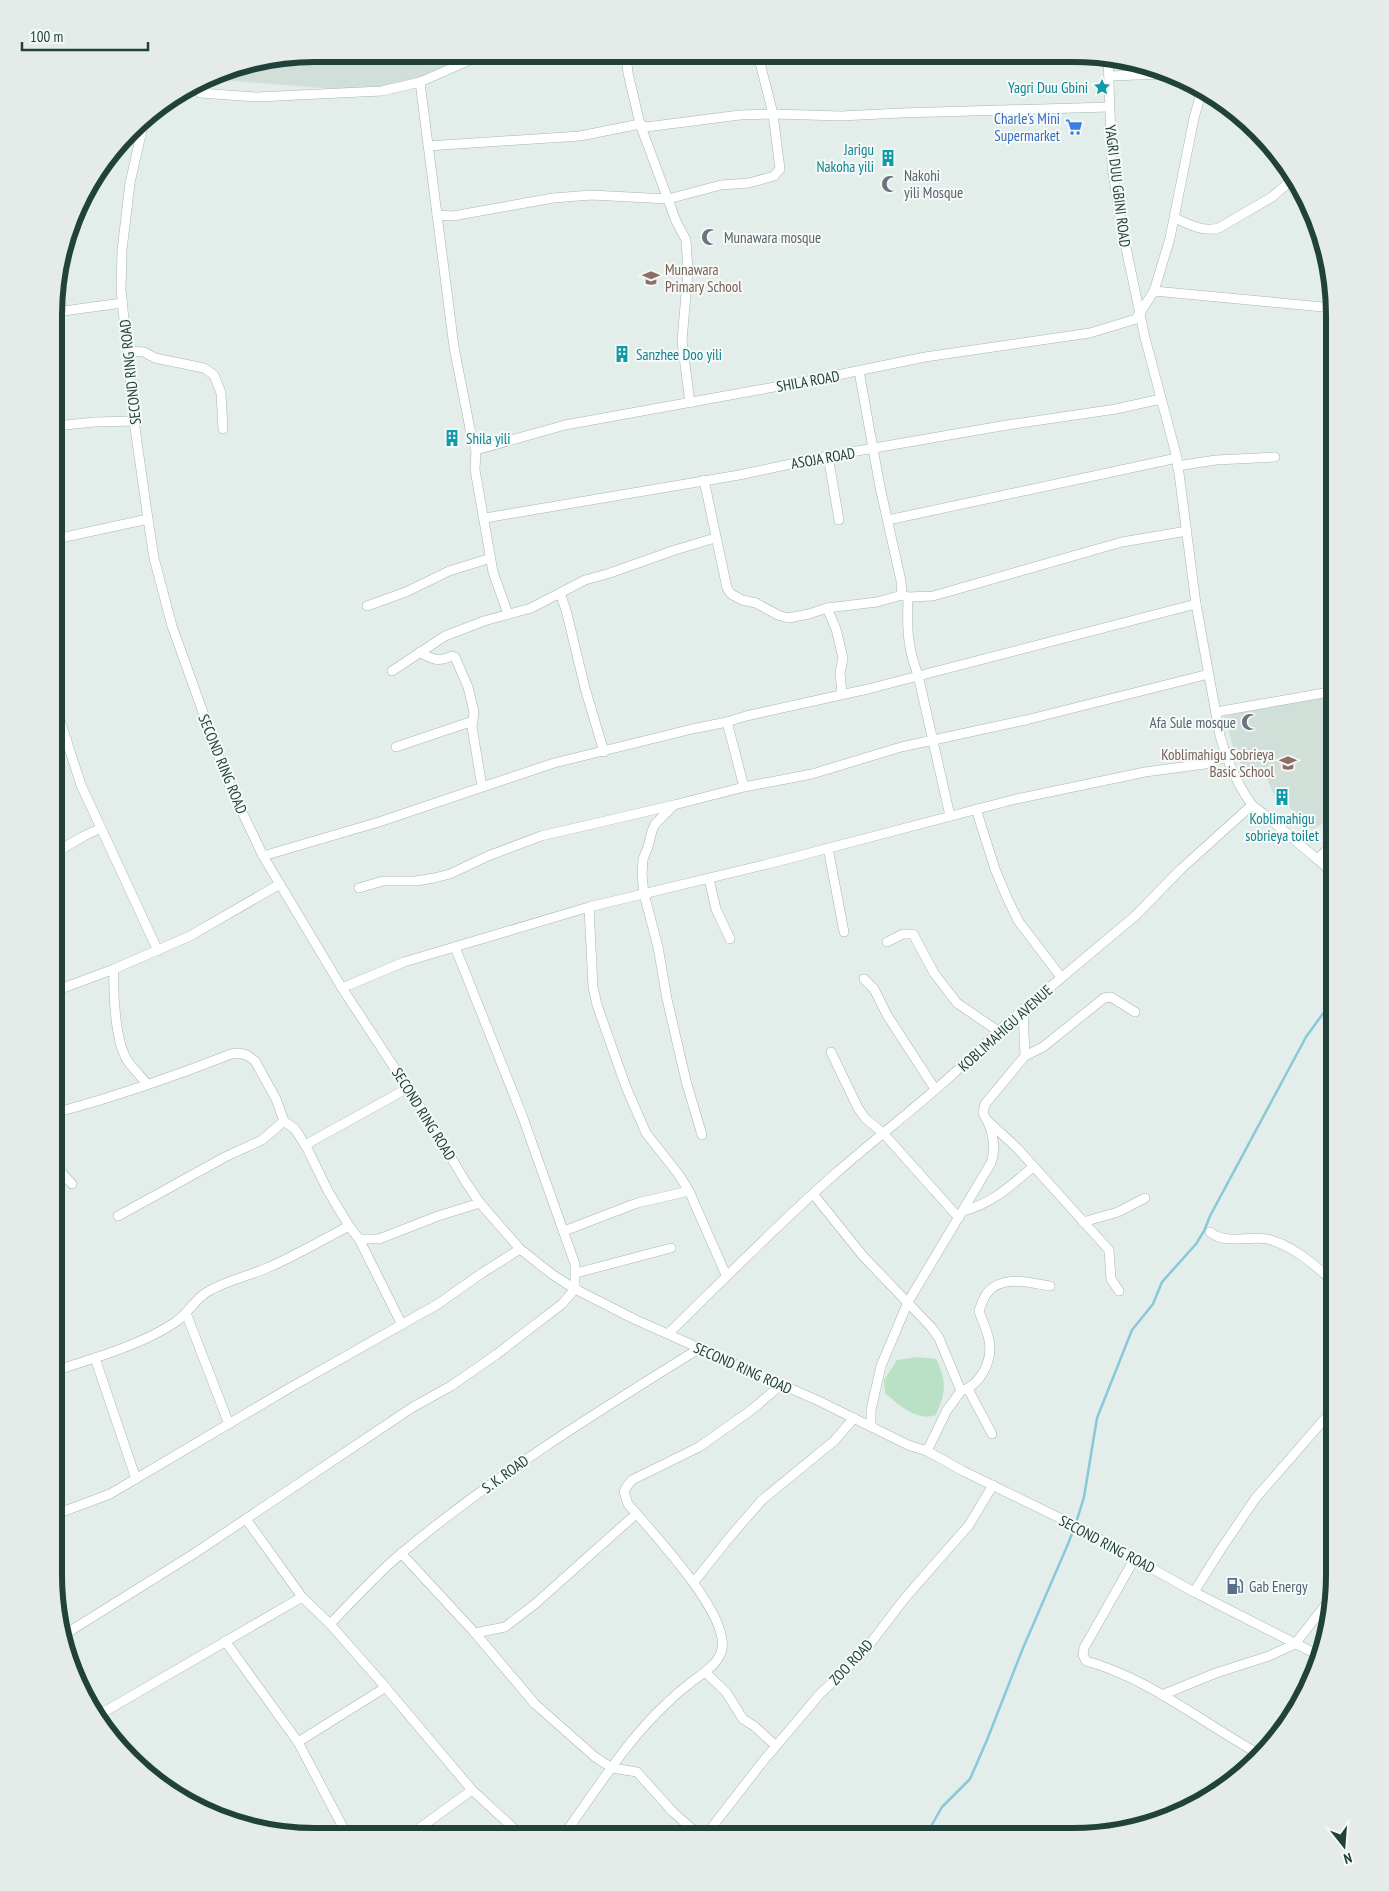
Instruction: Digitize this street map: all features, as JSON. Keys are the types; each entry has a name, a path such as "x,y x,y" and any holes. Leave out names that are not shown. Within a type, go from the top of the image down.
{"street":[{"path":"200,93 257,96 382,91 420,82 466,62"},
{"path":"627,62 640,124 668,199 686,240 688,260 682,341 690,403"},
{"path":"437,216 453,216 553,198 591,195 668,199 721,185 749,182 774,176 780,169 773,114 760,62"},
{"name":"YAGRI DUU GBINI ROAD","path":"1108,65 1112,166 1128,265 1166,424 1177,462 1196,604 1220,736 1226,757 1252,805"},
{"path":"1109,76 1150,75"},
{"path":"420,82 454,347 476,450 475,470 485,518 493,572 508,614"},
{"path":"1140,315 1154,291 1175,218 1192,127 1200,96"},
{"path":"428,146 580,136 640,124 646,127 714,118 773,114 841,116 1109,108"},
{"name":"SECOND RING ROAD","path":"139,137 126,215 121,273 122,303 134,420 154,558 172,626 200,709 228,782 264,856 342,988 408,1088 480,1203 520,1249 553,1275 575,1289 636,1320 669,1333 854,1418 908,1445 927,1451 963,1471 1078,1527 1194,1592 1314,1653"},
{"path":"1175,218 1196,228 1209,230 1219,228 1272,197 1289,182"},
{"path":"1154,291 1326,307"},
{"path":"62,311 122,303"},
{"name":"SHILA ROAD","path":"476,450 565,425 949,353 1090,333 1129,322 1140,315"},
{"path":"128,351 144,352 155,358 204,368 214,376 221,393 223,430"},
{"path":"858,371 905,596 907,633 911,656 918,675 950,816"},
{"name":"ASOJA ROAD","path":"485,518 738,475 828,456 873,450 1007,425 1116,409 1161,398"},
{"path":"62,425 134,420"},
{"path":"828,456 839,520"},
{"path":"888,520 1177,462 1275,457"},
{"path":"704,480 724,583 731,594 788,618 827,608 877,602 905,596 933,596 1122,542 1187,531"},
{"path":"62,538 148,519"},
{"path":"392,670 445,636 484,621 531,608 585,580 715,538"},
{"path":"367,606 406,592 449,571 491,558"},
{"path":"560,593 604,752"},
{"path":"264,856 379,822 554,763 842,694 1196,604"},
{"path":"827,608 836,629 844,658 840,673 842,694"},
{"path":"420,652 432,660 455,657 468,687 474,712 472,727 482,787"},
{"path":"359,888 383,881 416,881 450,874 488,856 541,836 744,787 812,774 933,739 1026,720 1209,674"},
{"path":"1216,712 1326,693"},
{"path":"396,747 473,720"},
{"path":"727,722 744,787"},
{"path":"62,725 81,785 158,951"},
{"path":"62,742 67,740"},
{"path":"342,988 404,962 589,907 709,879 976,809 1144,772 1205,764 1226,757"},
{"path":"674,805 655,824 643,859 642,875 644,894 658,947 667,998 686,1082 702,1136"},
{"path":"1252,805 1326,867"},
{"name":"KOBLIMAHIGU AVENUE","path":"669,1333 726,1275 835,1174 884,1134 998,1031 1134,916 1188,862 1252,805"},
{"path":"976,809 995,869 1012,907 1020,922 1061,977"},
{"path":"62,849 101,828"},
{"path":"828,848 844,932"},
{"path":"1317,859 1326,851"},
{"path":"709,879 716,909 730,938"},
{"path":"62,988 158,951 190,936 280,884"},
{"path":"589,907 593,987 600,1014 626,1087 646,1133 689,1191 726,1275"},
{"path":"887,942 903,934 914,934 934,973 957,1003 998,1031"},
{"path":"69,1632 192,1555 413,1407 451,1386 497,1354 562,1304 575,1289 575,1264 564,1231 522,1115 454,947"},
{"path":"114,969 121,1045 127,1060 147,1084"},
{"path":"864,980 874,989 888,1015 935,1089"},
{"path":"1119,1292 1111,1279 1109,1250 988,1121 983,1113 986,1104 1025,1056 1043,1048 1104,998 1111,996 1135,1012"},
{"path":"1023,1011 1025,1056"},
{"path":"831,1052 858,1108 866,1118 884,1134 961,1214"},
{"path":"62,1111 238,1053 248,1055 254,1061 276,1099 284,1121 295,1130 305,1145 328,1192 359,1239 402,1326"},
{"path":"305,1145 408,1088"},
{"path":"118,1216 225,1157 262,1140 284,1121"},
{"path":"871,1426 871,1410 881,1366 908,1302 991,1163 994,1154 994,1142 988,1121"},
{"path":"961,1214 993,1200 1033,1167"},
{"path":"62,1173 72,1184"},
{"path":"564,1231 637,1203 689,1191"},
{"path":"814,1195 863,1256 931,1326 965,1390 992,1434"},
{"path":"1083,1222 1118,1212 1145,1198"},
{"path":"359,1239 379,1239 446,1213 480,1203"},
{"path":"62,1369 154,1334 175,1323 193,1303 208,1292 270,1267 349,1226"},
{"path":"1210,1232 1216,1236 1229,1239 1268,1239 1300,1253 1326,1275"},
{"path":"576,1273 671,1248"},
{"path":"62,1512 110,1494 286,1390 402,1326 520,1249"},
{"path":"927,1451 947,1410 983,1374 989,1355 989,1340 979,1311 987,1293 1001,1282 1014,1280 1050,1286"},
{"path":"186,1313 229,1424"},
{"name":"S. K. ROAD","path":"330,1624 401,1553 524,1460 603,1407 700,1348"},
{"path":"95,1358 136,1479"},
{"path":"569,1828 630,1744 661,1709 688,1684 705,1672 717,1659 722,1648 721,1638 713,1613 694,1582 628,1504 624,1492 632,1480 699,1447 750,1411 781,1385"},
{"path":"1194,1592 1220,1549 1255,1499 1326,1417"},
{"path":"694,1582 762,1500 834,1441 854,1418"},
{"name":"ZOO ROAD","path":"711,1828 820,1694 862,1653 905,1598 969,1525 993,1484"},
{"path":"475,1633 505,1627 534,1604 636,1514"},
{"path":"246,1519 302,1597 330,1624 386,1687 472,1790 513,1828"},
{"path":"401,1553 475,1633 535,1704 595,1757 612,1768 637,1772 673,1812 691,1828"},
{"path":"1135,1558 1084,1648 1083,1655 1086,1661 1127,1675 1255,1751"},
{"path":"103,1713 302,1597"},
{"path":"1162,1695 1216,1673 1269,1656 1295,1644 1324,1606"},
{"path":"225,1641 298,1742 343,1828"},
{"path":"705,1672 726,1692 743,1719 776,1746"},
{"path":"298,1742 386,1687"},
{"path":"420,1828 472,1790"}],"shaded area":[{"path":"475,62 394,94 224,80 266,67 299,63"},
{"name":"Koblimahigu Sobrieya Basic School","path":"1326,696 1326,822 1312,829 1285,803 1278,803 1265,775 1249,779 1234,751 1227,724 1223,717 1271,705"}],"green space":[{"path":"917,1357 936,1359 942,1374 944,1387 942,1400 936,1415 929,1417 909,1411 885,1393 884,1380 897,1360"}],"waterway":[{"path":"1076,1523 1084,1497 1097,1418 1132,1330 1153,1304 1162,1282 1196,1244 1204,1231 1210,1216 1306,1037 1326,1009"},
{"path":"930,1828 942,1807 970,1779 1074,1528"}],"place":[{"name":"Yagri Duu Gbini","path":"1102,87"},
{"name":"Charle's Mini Supermarket","path":"1074,127"},
{"name":"Jarigu Nakoha yili","path":"888,158"},
{"name":"Nakohi yili Mosque","path":"890,184"},
{"name":"Munawara mosque","path":"710,237"},
{"name":"Munawara Primary School","path":"651,278"},
{"name":"Sanzhee Doo yili","path":"622,354"},
{"name":"Shila yili","path":"452,438"},
{"name":"Afa Sule mosque","path":"1250,722"},
{"name":"Koblimahigu Sobrieya Basic School","path":"1288,763"},
{"name":"Koblimahigu sobrieya toilet","path":"1282,797"},
{"name":"Gab Energy","path":"1235,1586"}]}
